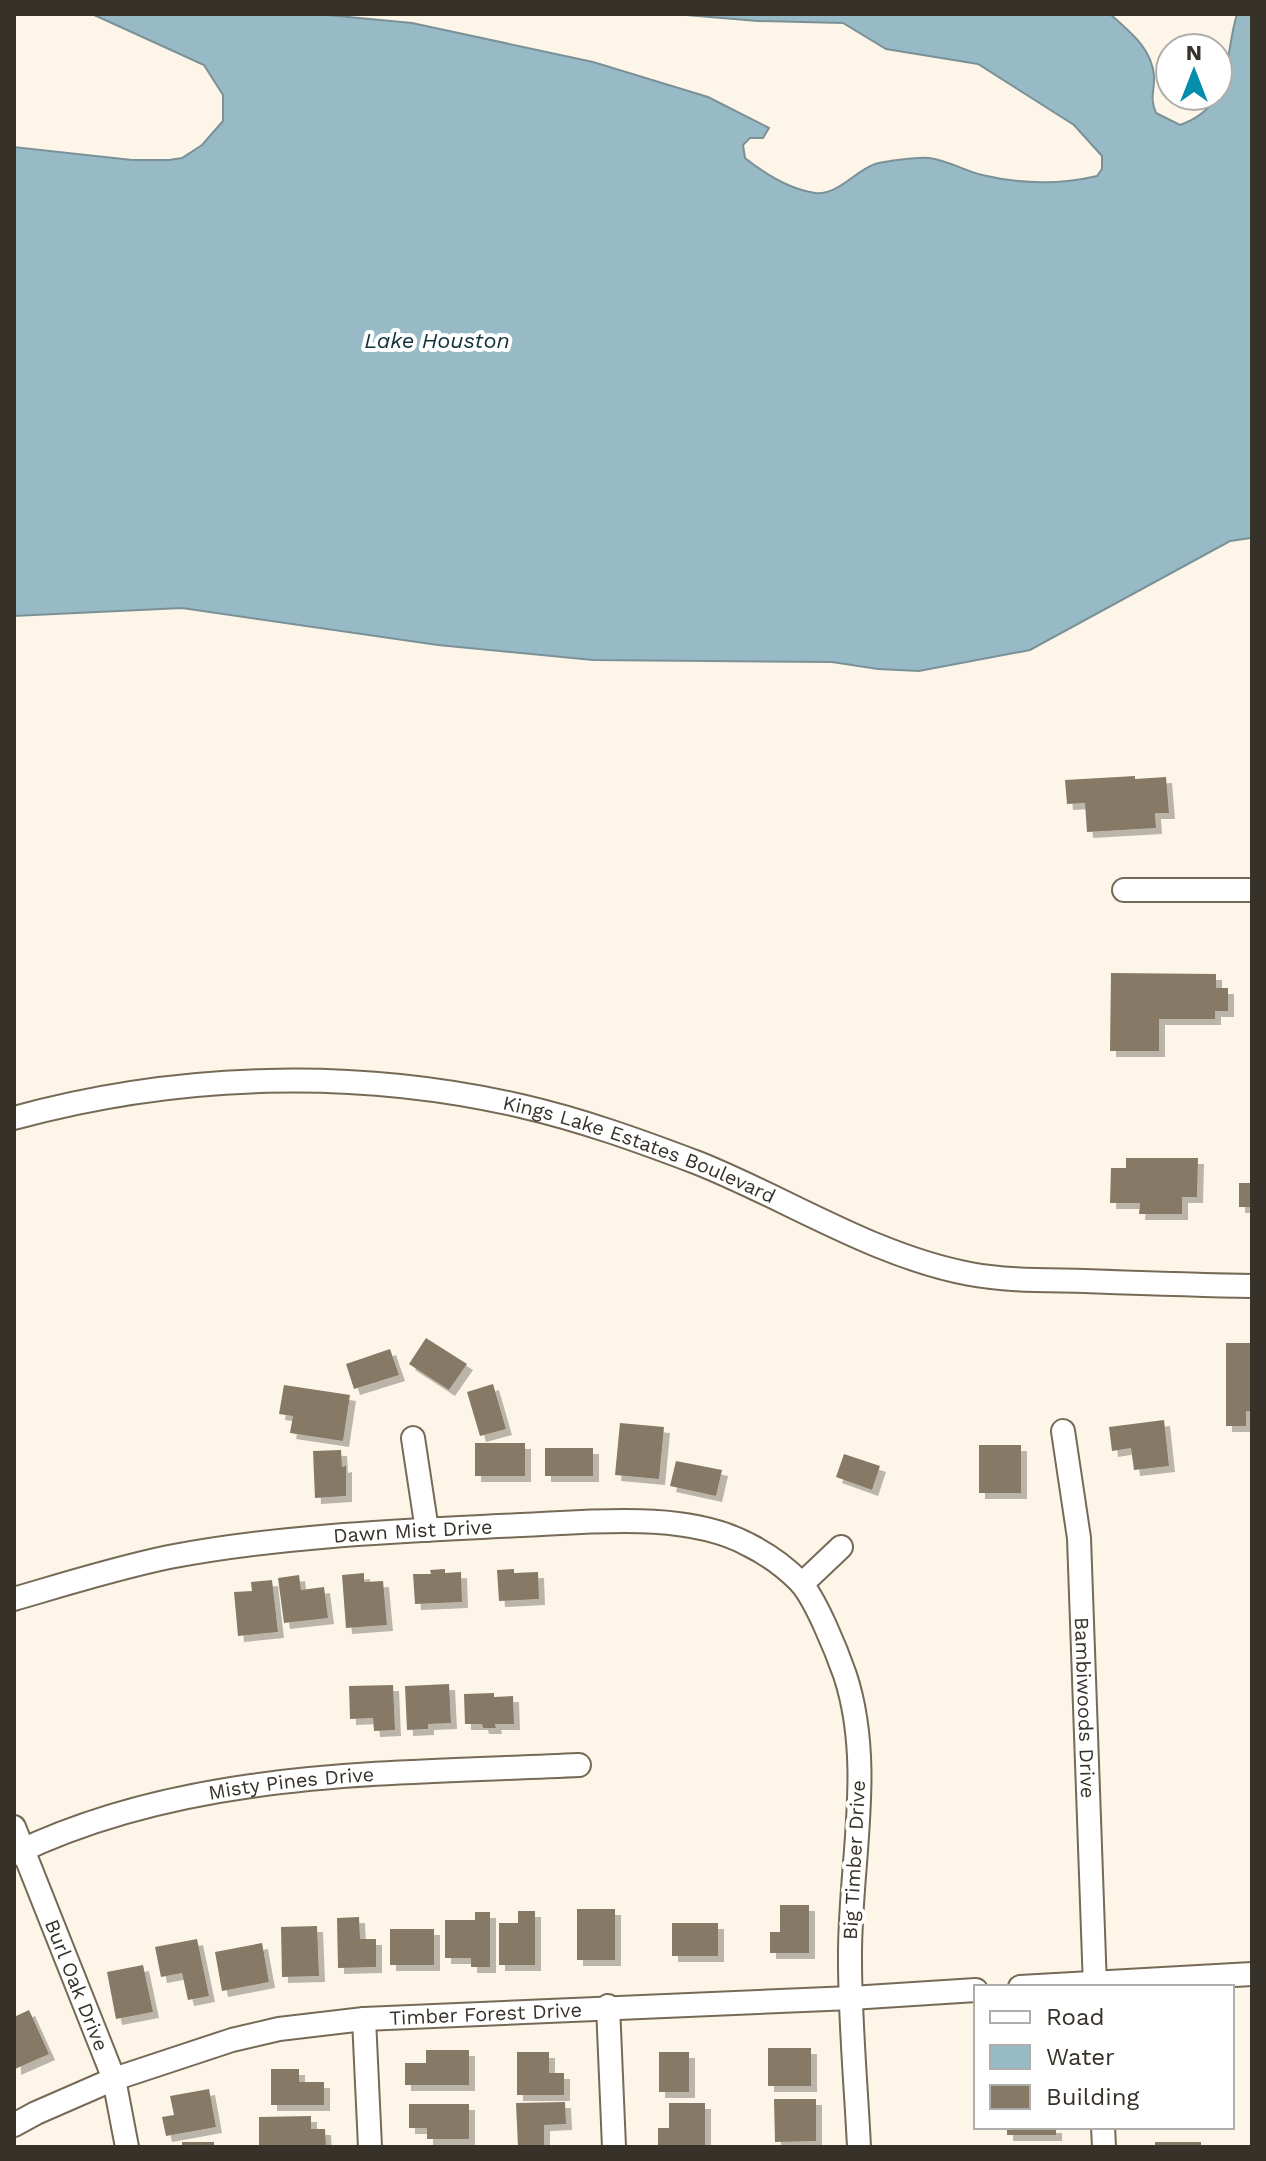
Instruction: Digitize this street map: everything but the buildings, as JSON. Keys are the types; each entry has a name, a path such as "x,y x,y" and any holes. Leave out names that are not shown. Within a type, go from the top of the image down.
{"street":[{"path":"1124,890 1252,890"},
{"name":"Kings Lake Estates Boulevard","path":"14,1118 116,1095 190,1085 277,1081 364,1083 447,1092 522,1106 615,1132 702,1165 860,1237 929,1263 970,1274 1043,1280 1252,1286"},
{"name":"Bambiwoods Drive","path":"1063,1431 1079,1538 1095,1985"},
{"path":"413,1438 427,1530"},
{"name":"Dawn Mist Drive","path":"14,1599 113,1570 180,1556 290,1540 427,1530 626,1523 695,1526 724,1534 750,1545 781,1565 802,1584"},
{"path":"802,1584 841,1547"},
{"name":"Big Timber Drive","path":"802,1584 845,1676 858,1753 851,1998 859,2147"},
{"name":"Misty Pines Drive","path":"18,1852 139,1809 284,1780 579,1765"},
{"name":"Burl Oak Drive","path":"14,1827 18,1852 114,2079 127,2147"},
{"path":"1095,1985 1252,1974"},
{"name":"Timber Forest Drive","path":"14,2125 114,2079 232,2040 279,2029 364,2019 974,1990"},
{"path":"608,2006 614,2147"},
{"path":"364,2019 370,2147"}],"water":[{"name":"Lake Houston","path":"92,14 317,14 412,23 593,62 708,97 769,128 763,138 750,138 743,145 745,158 778,180 815,193 831,191 875,164 929,158 996,178 1054,182 1097,176 1102,169 1102,156 1074,125 978,64 886,49 843,23 758,21 674,14 1110,14 1138,41 1149,57 1154,76 1154,112 1180,125 1203,112 1234,112 1233,32 1237,14 1252,14 1252,538 1230,541 1030,650 919,671 832,662 593,660 438,645 182,608 14,616 14,147 132,160 182,158 202,145 223,121 223,95 204,65"}]}
